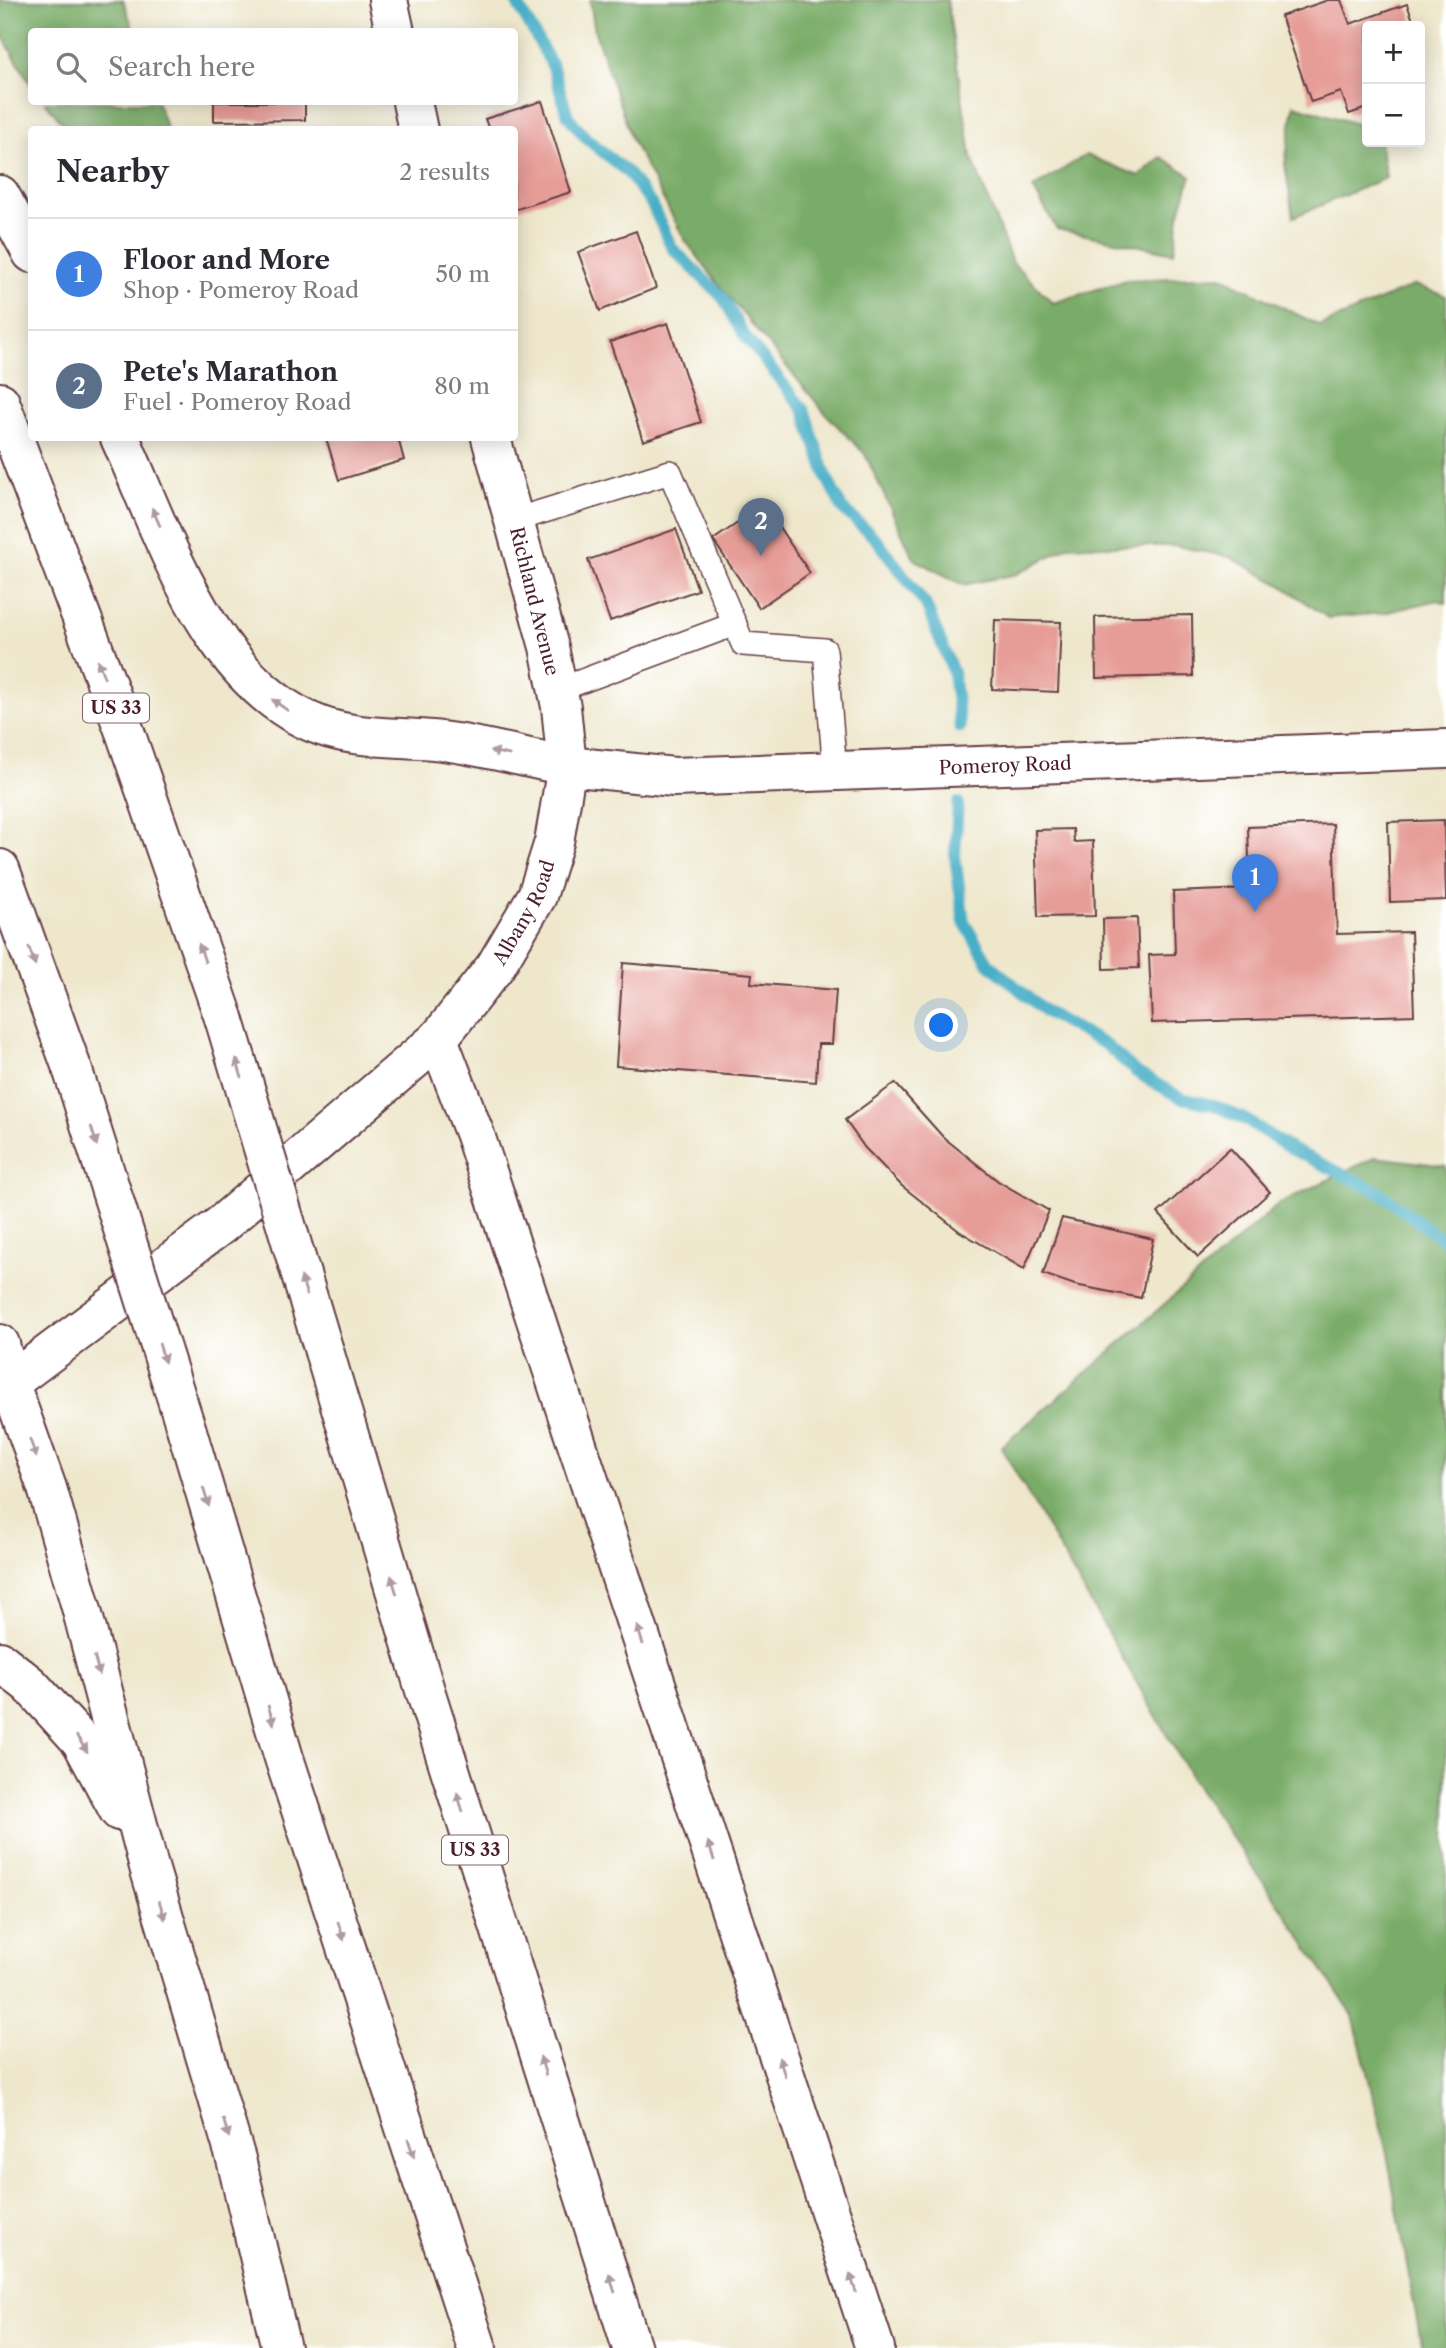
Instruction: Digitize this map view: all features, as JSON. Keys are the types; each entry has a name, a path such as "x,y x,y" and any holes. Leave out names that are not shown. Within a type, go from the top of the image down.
{"main road":[{"path":"388,0 394,28"},
{"path":"413,105 417,126"},
{"path":"0,195 28,246"},
{"name":"US 33","path":"0,402 125,732 224,1018 428,1701 632,2348"},
{"name":"Pomeroy Road","path":"121,441 209,627 270,697 292,713 321,726 344,732 442,741 567,766 674,777 1446,749"},
{"name":"Richland Avenue","path":"492,441 558,690 567,766"},
{"name":"Albany Road","path":"5,1387 221,1225 371,1094 439,1039 495,967 537,896 554,842 567,766"},
{"path":"0,869 74,1071 187,1431 284,1758 477,2348"},
{"path":"439,1039 475,1135 875,2348"},
{"path":"0,1345 5,1387 47,1488 149,1867 236,2159 281,2348"},
{"path":"0,1661 30,1685 81,1741 149,1867"}],"lane":[{"path":"514,520 670,472 743,644 825,650 835,772"},
{"path":"558,690 735,624"}],"green space":[{"path":"0,0 123,0 133,28 28,28 28,80 0,32"},
{"path":"590,0 947,0 971,155 1012,262 1053,303 1126,280 1221,276 1320,326 1415,285 1446,296 1446,603 1438,600 1384,613 1328,618 1281,585 1230,557 1176,546 1068,546 1017,574 963,585 914,559 865,454 826,414 685,240 632,140 595,32"},
{"path":"47,105 158,105 166,126 65,126"},
{"path":"1294,105 1362,125 1362,147 1381,147 1386,178 1293,217 1285,164"},
{"path":"1086,155 1139,176 1161,157 1191,176 1179,216 1174,253 1057,229 1033,188"},
{"path":"1375,1157 1446,1166 1446,2348 1422,2348 1386,2148 1353,2016 1281,1907 1199,1791 1001,1447 1280,1203"}],"building":[{"path":"1328,0 1341,0 1350,24 1407,4 1413,21 1362,21 1362,110 1349,114 1341,92 1311,102 1281,16"},
{"path":"542,101 571,192 518,209 518,126 488,126 485,119"},
{"path":"214,105 305,105 305,120 214,121"},
{"path":"636,231 656,288 600,311 578,252"},
{"path":"668,323 701,422 643,441 610,342"},
{"path":"327,441 399,441 404,460 339,480"},
{"path":"764,505 810,573 759,608 713,540"},
{"path":"676,529 698,590 610,621 588,560"},
{"path":"1192,615 1193,676 1096,678 1095,617"},
{"path":"995,620 1061,622 1058,692 992,689"},
{"path":"1444,820 1446,900 1390,902 1388,822"},
{"path":"1333,824 1337,934 1411,932 1414,1015 1152,1023 1149,955 1175,954 1173,892 1250,889 1248,827"},
{"path":"1073,829 1074,842 1093,841 1095,916 1038,917 1035,830"},
{"path":"1137,918 1139,968 1104,969 1103,919"},
{"path":"623,963 752,974 751,983 836,990 832,1044 818,1044 816,1082 616,1066"},
{"path":"895,1083 943,1137 998,1181 1049,1211 1024,1269 959,1231 902,1186 865,1148 845,1120"},
{"path":"1230,1148 1270,1192 1198,1257 1158,1213"},
{"path":"1062,1218 1153,1239 1141,1298 1075,1285 1043,1274"}],"waterway":[{"path":"517,3 552,65 568,116 586,138 628,173 652,205 672,248 723,298 744,335 804,410 827,478 842,508 877,540 926,605 953,672 960,727"},
{"path":"958,803 955,856 964,922 989,964 1046,1012 1106,1045 1136,1072 1181,1098 1214,1105 1248,1121 1289,1148 1379,1192 1446,1242"}],"place":[{"name":"Pete's Marathon","path":"761,556"},
{"name":"Floor and More","path":"1255,912"}]}
